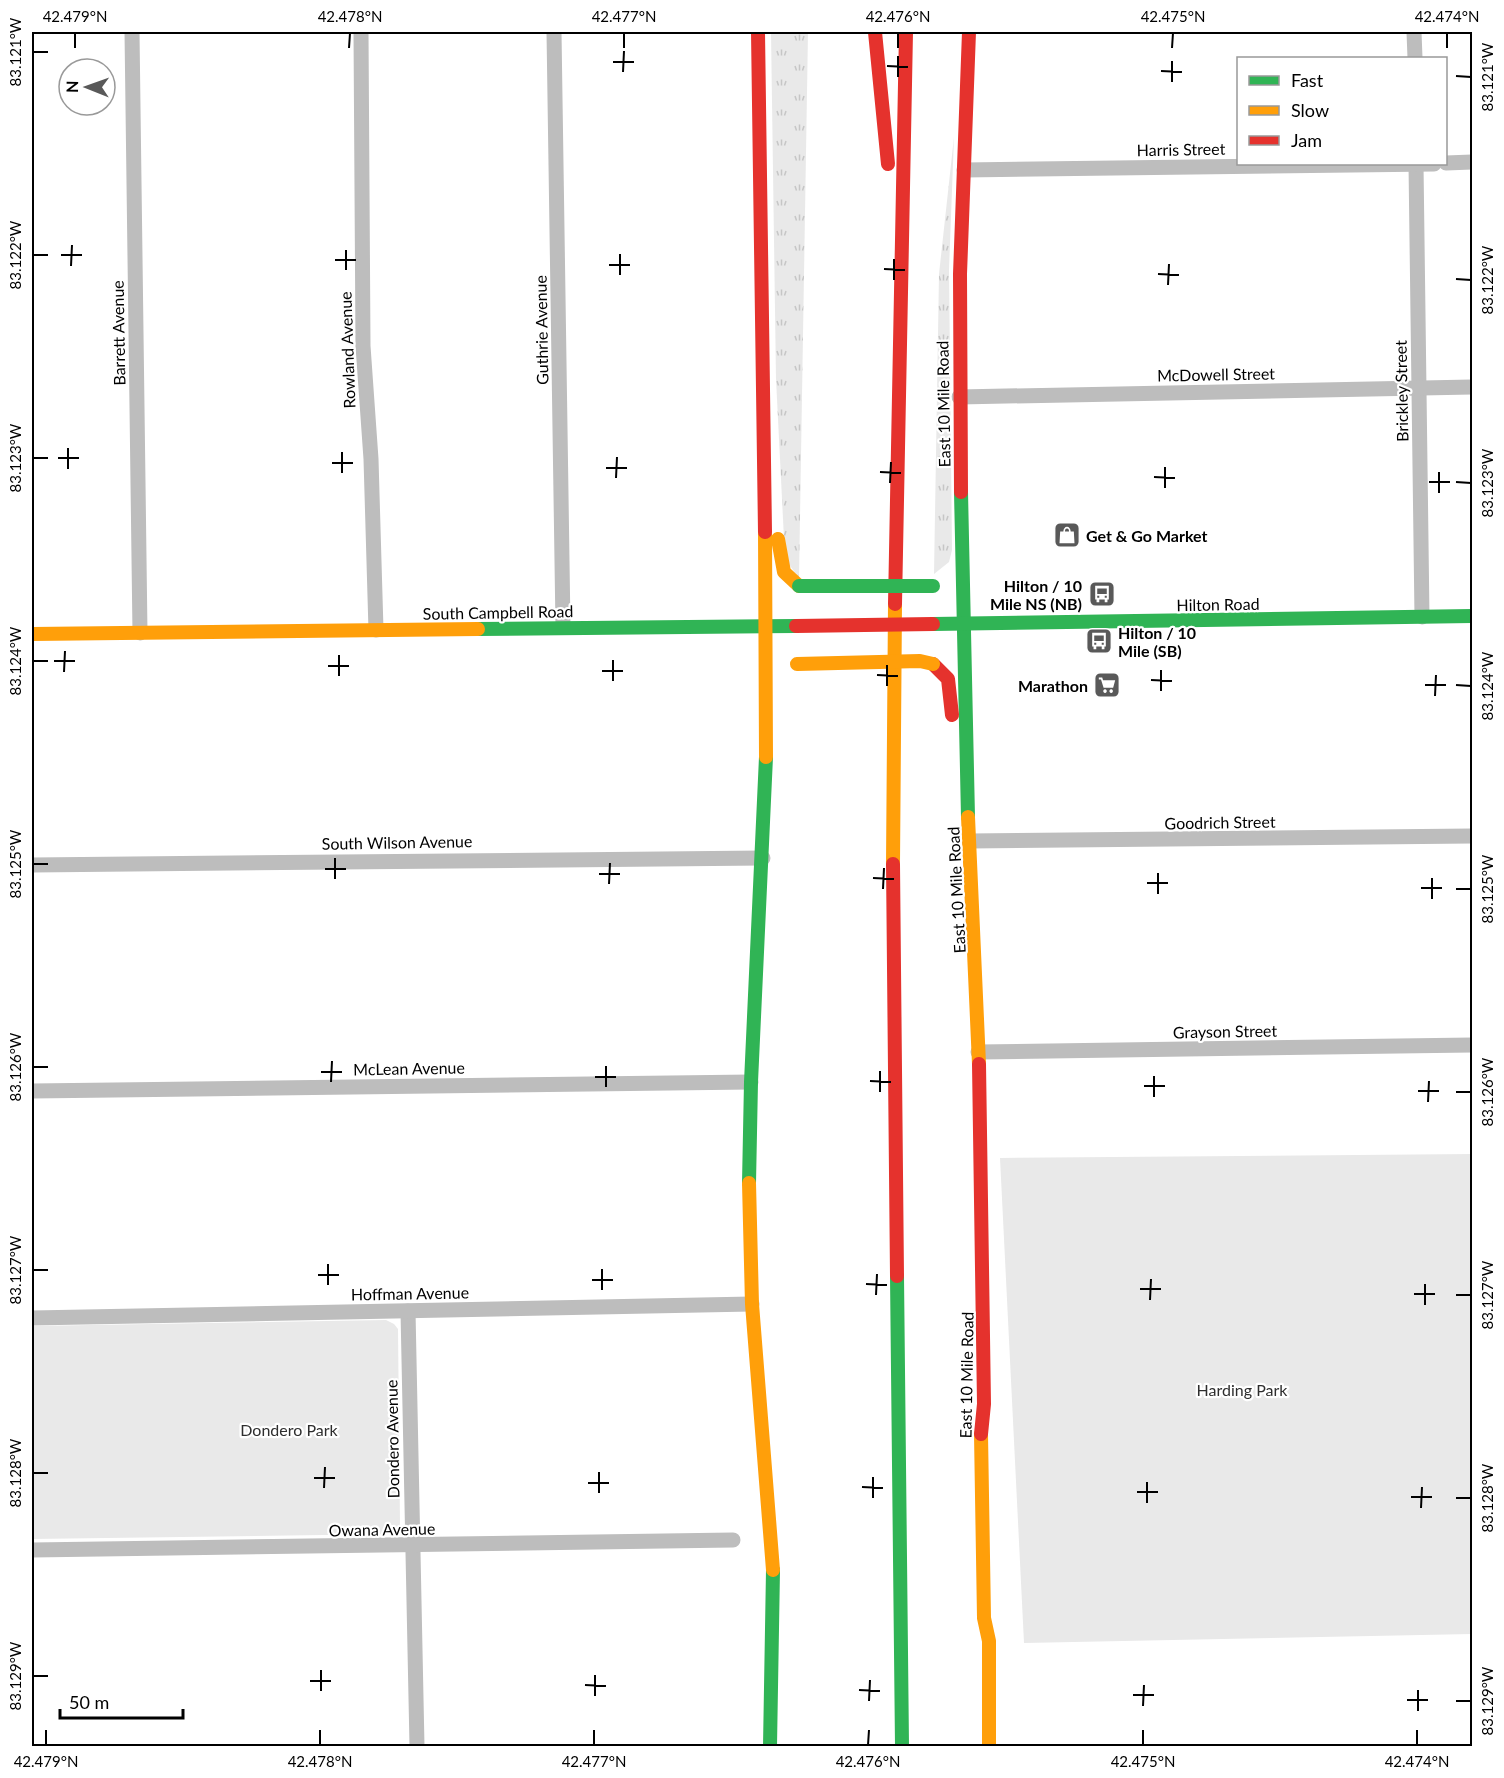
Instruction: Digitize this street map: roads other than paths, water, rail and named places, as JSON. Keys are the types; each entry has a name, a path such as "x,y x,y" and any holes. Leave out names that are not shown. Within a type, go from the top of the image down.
{"main road":[{"path":"758,32 767,696 763,858 751,1082 749,1211 752,1304 773,1571 770,1746"},
{"path":"875,32 902,296"},
{"path":"902,1746 892,766 893,564 898,508 906,32"},
{"name":"East 10 Mile Road","path":"969,32 959,397 969,842 978,984 984,1404 981,1432 984,1606 989,1641 989,1746"},
{"path":"762,385 778,508 780,560 786,577 799,586 819,588 943,582 960,567 962,554"},
{"name":"Hilton Road","path":"964,624 1473,616"},
{"name":"South Campbell Road","path":"32,634 964,624"},
{"path":"767,696 788,671 920,661 933,664 943,670 949,682 954,760 969,842"}],"street":[{"name":"Barrett Avenue","path":"132,32 140,633"},
{"name":"Rowland Avenue","path":"360,32 363,346 371,459 375,630"},
{"name":"Guthrie Avenue","path":"554,32 563,627"},
{"path":"1414,32 1414,57"},
{"path":"1447,163 1473,162"},
{"name":"Harris Street","path":"964,170 1341,165"},
{"name":"Brickley Street","path":"1416,165 1422,617"},
{"name":"McDowell Street","path":"959,397 1473,387"},
{"name":"Goodrich Street","path":"969,842 1473,836"},
{"name":"South Wilson Avenue","path":"32,865 763,858"},
{"name":"Grayson Street","path":"978,1052 1473,1045"},
{"name":"McLean Avenue","path":"32,1091 751,1082"},
{"name":"Hoffman Avenue","path":"32,1318 752,1304"},
{"name":"Dondero Avenue","path":"408,1311 417,1746"},
{"name":"Owana Avenue","path":"32,1550 733,1540"}],"place":[{"name":"Get & Go Market","path":"1067,535"},
{"name":"Hilton / 10 Mile NS (NB)","path":"1102,594"},
{"name":"Hilton / 10 Mile (SB)","path":"1099,641"},
{"name":"Marathon","path":"1107,685"}],"park label":[{"name":"Harding Park","path":"1242,1389"},
{"name":"Dondero Park","path":"289,1429"}]}
